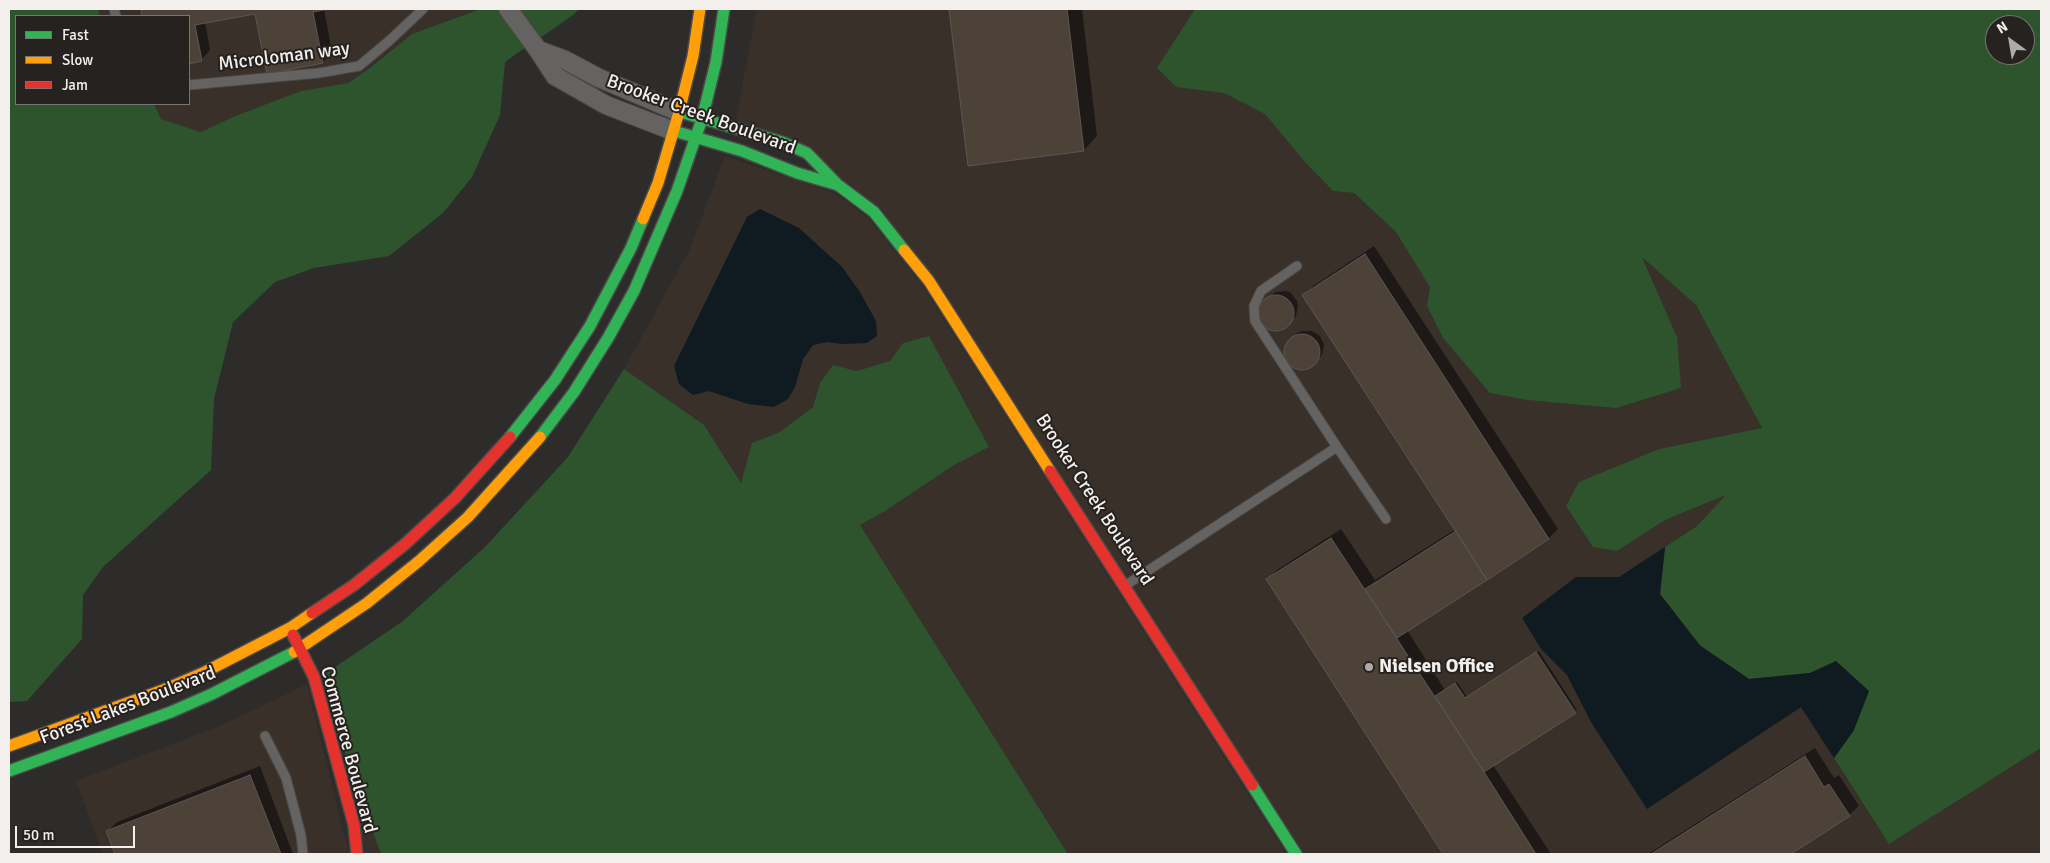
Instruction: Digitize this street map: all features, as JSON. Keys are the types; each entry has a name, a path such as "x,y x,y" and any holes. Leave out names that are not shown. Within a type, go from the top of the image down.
{"main road":[{"name":"Forest Lakes Boulevard","path":"9,746 163,690 204,672 290,628 354,585 404,545 455,498 516,430 555,380 590,326 613,284 631,248 658,183 680,112 693,56 700,9"},
{"name":"Forest Lakes Boulevard","path":"9,771 171,712 212,694 300,649 367,603 419,562 468,518 535,444 574,392 608,338 634,291 674,200 696,138 716,62 724,9"},
{"name":"Brooker Creek Boulevard","path":"680,112 782,142 807,153 838,185 874,212 929,281 1296,854"},
{"name":"Brooker Creek Boulevard","path":"673,131 742,152 797,173 838,185"},
{"name":"Commerce Boulevard","path":"290,628 314,677 354,826 357,854"}],"street":[{"name":"Brooker Creek Boulevard","path":"508,9 555,76 606,105 673,131"},
{"name":"Brooker Creek Boulevard","path":"538,50 565,60 599,78 680,112"}],"lane":[{"name":"Microloman way","path":"190,85 319,74 359,66 423,9"},
{"path":"1297,266 1262,291 1254,306 1255,321 1386,519"},
{"path":"1124,586 1337,447"},
{"path":"265,736 286,778 301,836 303,854"}],"shaded area":[{"path":"98,9 477,9 412,34 348,83 301,91 235,116 201,132 161,119 154,105 190,105 190,15 100,15"},
{"path":"757,9 1195,9 1158,69 1176,87 1224,93 1265,114 1305,162 1333,191 1353,193 1396,232 1431,287 1427,306 1443,338 1490,393 1527,400 1616,408 1677,337 1642,256 1696,305 1762,428 1659,449 1617,551 1665,520 1728,494 1697,526 1619,577 1576,577 1541,649 1567,675 1591,722 1647,808 1801,707 1889,844 2041,748 2041,854 1305,854 880,207 736,119"},
{"path":"725,156 834,193 868,218 922,286 1286,854 1068,854 860,525 885,511 954,465 989,447 929,336 903,343 890,361 857,371 833,365 820,383 813,407 780,432 752,443 741,483 704,425 624,369 690,249","holes":["760,209 843,344 827,342 813,345 803,359 795,387 788,399 748,404 709,391 692,394 679,384 675,366 747,217"]},
{"path":"760,209 799,228 842,267 860,292 876,321 877,336 867,343 843,344 827,342 813,345 803,359 795,387 788,399 774,407 748,404 709,391 693,395 679,384 674,366 747,217"},
{"path":"1665,547 1660,594 1700,646 1749,679 1810,673 1836,661 1869,691 1854,730 1834,758 1801,707 1647,809 1591,722 1567,675 1541,649 1522,618 1576,577 1619,577"},
{"path":"307,684 349,854 103,854 76,781 225,724"},
{"path":"339,736 381,854 366,854"}],"green space":[{"path":"9,9 98,9 100,15 15,15 15,105 154,105 161,119 201,132 235,116 301,91 348,83 412,34 480,9 498,9 526,47 505,62 500,115 472,177 443,213 389,256 314,268 275,282 233,322 214,399 211,470 103,567 83,595 82,639 27,701 9,702"},
{"path":"518,9 579,9 540,38"},
{"path":"1195,9 2041,9 2041,748 1889,844 1834,758 1854,730 1836,662 1810,673 1749,679 1700,645 1660,594 1665,547 1697,526 1726,495 1665,520 1617,551 1593,547 1566,506 1579,482 1659,449 1762,428 1696,305 1642,257 1677,337 1681,388 1616,408 1527,400 1490,393 1443,338 1427,306 1430,287 1396,232 1354,193 1333,191 1305,162 1265,114 1224,93 1176,87 1157,68"},
{"path":"929,336 989,447 954,465 885,511 860,525 1068,854 381,854 339,736 322,676 403,621 485,547 568,457 624,369 704,425 741,483 752,443 780,432 813,407 820,383 833,365 857,371 890,361 903,343"}],"building":[{"path":"141,9 330,9 313,12 323,63 267,74 255,14 195,25 202,61 190,64 190,15 142,15"},
{"path":"949,9 1067,9 1084,151 968,166"},
{"path":"1365,254 1549,539 1487,580 1302,295"},
{"path":"1276,295 1283,296 1289,300 1293,306 1293,320 1289,326 1283,330 1276,331 1269,330 1263,326 1259,320 1258,313 1259,306 1263,300 1269,296"},
{"path":"1302,334 1309,335 1315,339 1319,345 1319,359 1315,365 1309,369 1302,370 1295,369 1289,365 1285,359 1284,352 1285,345 1289,339 1295,335"},
{"path":"1456,531 1487,580 1397,638 1365,589"},
{"name":"Nielsen Office","path":"1331,538 1536,854 1443,854 1266,579"},
{"path":"1536,652 1576,713 1484,772 1435,696 1455,683 1465,698"},
{"path":"1805,756 1824,787 1829,784 1850,816 1791,854 1651,854"},
{"path":"250,775 281,854 115,854 106,831"}],"traffic: fast":[{"path":"540,437 574,392 608,338 634,291 677,191 702,119 716,62 724,9"},
{"path":"687,114 782,142 807,153 838,185 874,212 904,250"},
{"path":"681,133 742,151 797,173 838,185"},
{"path":"510,437 555,380 590,326 631,248 643,219"},
{"path":"9,771 171,712 212,694 294,652"},
{"path":"1252,785 1296,854"}],"traffic: slow":[{"path":"643,219 658,183 679,112 693,56 700,9"},
{"path":"904,250 929,281 1050,471"},
{"path":"294,652 367,603 419,561 468,517 540,437"},
{"path":"9,746 163,690 205,672 290,628 312,613"}],"traffic: jam":[{"path":"312,613 354,585 404,545 455,498 510,437"},
{"path":"1050,471 1252,785"},
{"path":"293,635 314,677 354,825 357,854"}],"place":[{"name":"Nielsen Office","path":"1369,667"}]}
